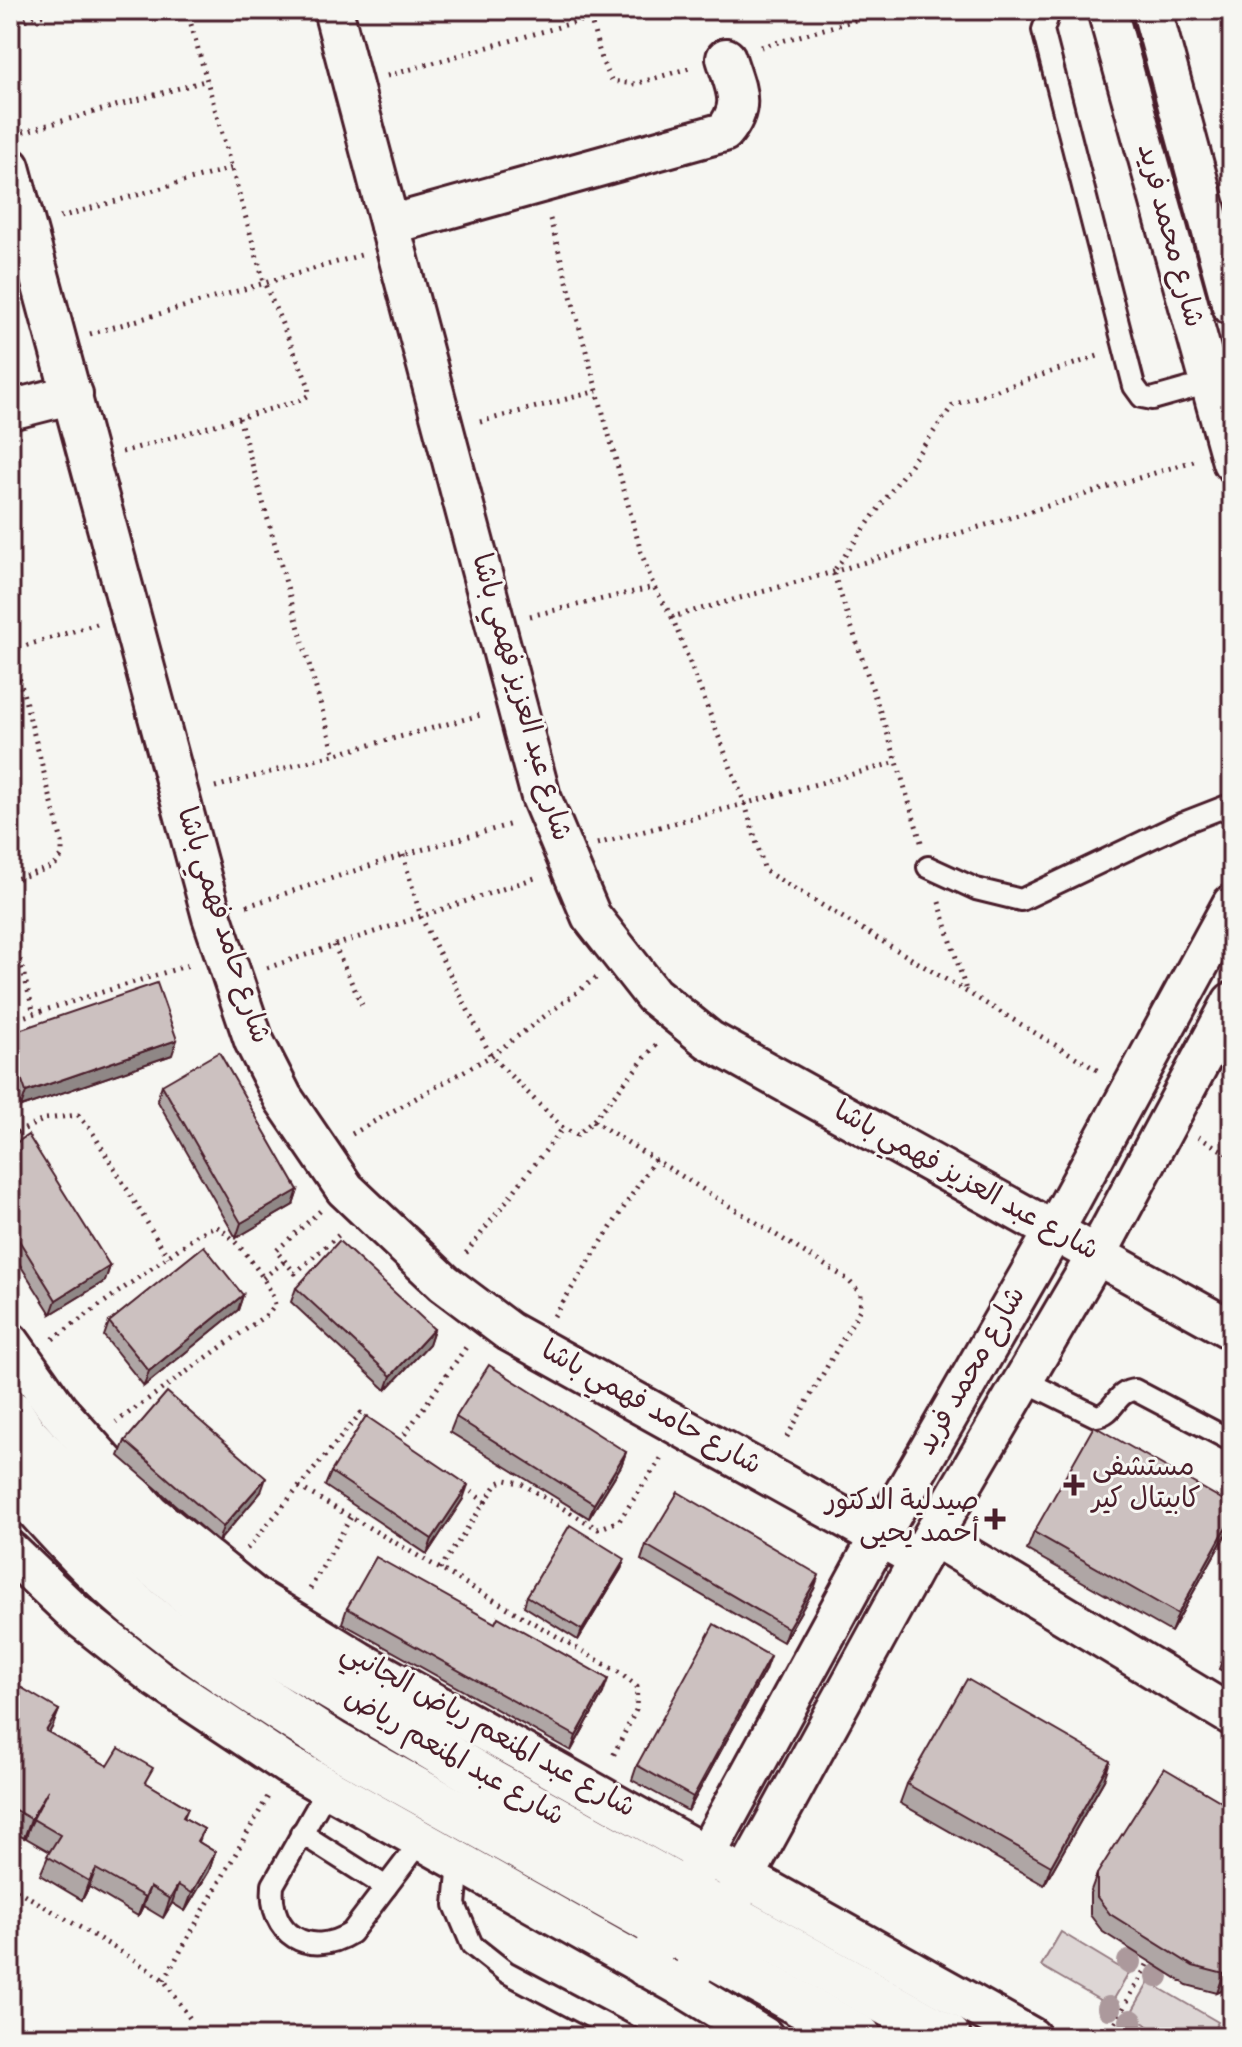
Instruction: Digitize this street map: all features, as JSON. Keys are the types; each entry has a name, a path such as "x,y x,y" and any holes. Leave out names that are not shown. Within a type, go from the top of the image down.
{"street":[{"name":"شارع عبد العزيز فهمي باشا","path":"333,10 541,797 591,916 653,995 709,1040 1232,1330"},
{"name":"شارع محمد فريد","path":"1107,10 1230,456"},
{"name":"شارع محمد فريد","path":"1152,10 1232,306"},
{"path":"392,235 541,183 724,132 735,119 739,102 726,58"},
{"name":"شارع حامد فهمي باشا","path":"10,167 228,967 254,1041 277,1087 319,1152 356,1200 444,1283 508,1331 879,1537 926,1548 1232,1716"},
{"path":"10,410 73,394"},
{"name":"شارع محمد فريد","path":"645,1967 879,1537 1053,1233 1232,904"},
{"name":"شارع محمد فريد","path":"684,1988 926,1548 1096,1256 1232,1002"},
{"name":"شارع عبد المنعم رياض الجانبي","path":"17,1351 58,1410 150,1513 253,1596 359,1661 595,1793 697,1872"},
{"name":"شارع عبد المنعم رياض","path":"10,1412 25,1435 123,1539 235,1631 439,1752 697,1872 737,1895 948,2037"},
{"name":"شارع عبد المنعم رياض","path":"10,1478 99,1573 173,1635 268,1701 334,1744 859,2037"},
{"path":"10,1551 77,1615 158,1679 286,1764 684,1988 764,2037"},
{"path":"737,1895 1031,2037"}],"lane":[{"path":"1050,10 1043,30 1134,386 1142,397 1152,399 1209,383"},
{"path":"928,867 976,889 1021,900 1183,823 1232,804"},
{"path":"1023,1380 1096,1416 1108,1413 1123,1393 1135,1390 1232,1441"},
{"path":"328,1788 273,1885 275,1915 283,1928 295,1938 323,1945 351,1933 421,1841"},
{"path":"301,1833 386,1887"},
{"path":"459,1862 455,1905 472,1945 506,1972 629,2037"}],"path":[{"path":"10,24 58,10"},
{"path":"90,461 301,400 309,395 308,384 264,282 187,10"},
{"path":"588,10 602,61 612,81"},
{"path":"353,86 590,18"},
{"path":"10,135 208,80"},
{"path":"26,226 232,168"},
{"path":"541,183 641,552 654,587 672,617 745,804 765,871 1132,1090"},
{"path":"59,344 264,282 392,235"},
{"path":"833,572 953,405 1124,347"},
{"path":"444,431 597,391"},
{"path":"239,418 335,755"},
{"path":"672,617 1230,456"},
{"path":"833,572 897,762 966,990"},
{"path":"496,625 654,587"},
{"path":"10,881 54,866 62,856 62,842 11,650 131,614"},
{"path":"180,796 516,704"},
{"path":"10,1021 228,967 334,945 421,917 566,860 745,804 897,762"},
{"path":"212,917 403,855 548,814"},
{"path":"403,855 421,917 491,1056 563,1128 577,1135 593,1121 679,1017"},
{"path":"10,921 34,1014"},
{"path":"334,945 362,1005"},
{"path":"319,1152 491,1056 623,958"},
{"path":"10,1136 45,1119 78,1115 91,1130 168,1257"},
{"path":"593,1121 847,1279 861,1294 860,1309 766,1474"},
{"path":"444,1283 563,1128"},
{"path":"535,1346 655,1159"},
{"path":"356,1200 295,1273 276,1251 356,1200"},
{"path":"17,1351 215,1226 225,1230 263,1278 274,1294 275,1305 269,1313 87,1443"},
{"path":"263,1278 285,1261"},
{"path":"400,1441 488,1316"},
{"path":"226,1574 361,1413 381,1427"},
{"path":"440,1569 498,1483 506,1480 520,1483 598,1529 619,1521 682,1427"},
{"path":"391,1434 413,1450"},
{"path":"449,1476 485,1502"},
{"path":"299,1487 620,1673 637,1687 636,1710 595,1793"},
{"path":"293,1620 351,1517"},
{"path":"164,1980 286,1764"},
{"path":"10,1886 164,1980 191,2020"},
{"path":"1108,2037 1149,1961"}],"shaded area":[{"path":"1061,1932 1129,1973 1110,2006 1041,1966"},
{"path":"1149,1982 1218,2022 1209,2037 1167,2037 1130,2015"}],"building":[{"path":"157,983 177,1040 26,1092 10,1046 10,1033"},
{"path":"219,1052 298,1190 241,1223 162,1085"},
{"path":"28,1135 110,1266 56,1300 10,1226 10,1147"},
{"path":"339,1241 434,1329 391,1376 296,1288"},
{"path":"204,1246 243,1295 149,1371 109,1322"},
{"path":"489,1365 626,1452 594,1504 456,1417"},
{"path":"167,1392 266,1478 223,1527 125,1441"},
{"path":"366,1416 468,1485 432,1539 331,1472"},
{"path":"1094,1426 1232,1505 1232,1517 1178,1614 1034,1532"},
{"path":"678,1492 819,1575 788,1628 646,1545"},
{"path":"570,1525 625,1559 582,1630 527,1596"},
{"path":"376,1557 495,1623 498,1617 608,1679 576,1736 347,1608"},
{"path":"714,1624 770,1656 693,1797 637,1765"},
{"path":"1232,1639 1232,1654 1226,1650"},
{"path":"967,1679 1110,1761 1051,1866 907,1784"},
{"path":"17,1685 59,1710 46,1731 108,1766 119,1748 153,1768 145,1782 188,1808 183,1817 204,1829 197,1841 215,1852 192,1893 178,1885 170,1899 150,1887 145,1897 96,1869 89,1881 47,1856 60,1835 33,1819 48,1790 31,1819 10,1807 10,1695"},
{"path":"1164,1768 1232,1808 1232,1971 1224,1974 1193,1966 1110,1914 1097,1897 1097,1874"}],"place":[{"name":"مستشفى كابيتال كير","path":"1074,1485"},
{"name":"صيدلية الدكتور أحمد يحيى","path":"995,1519"}]}
